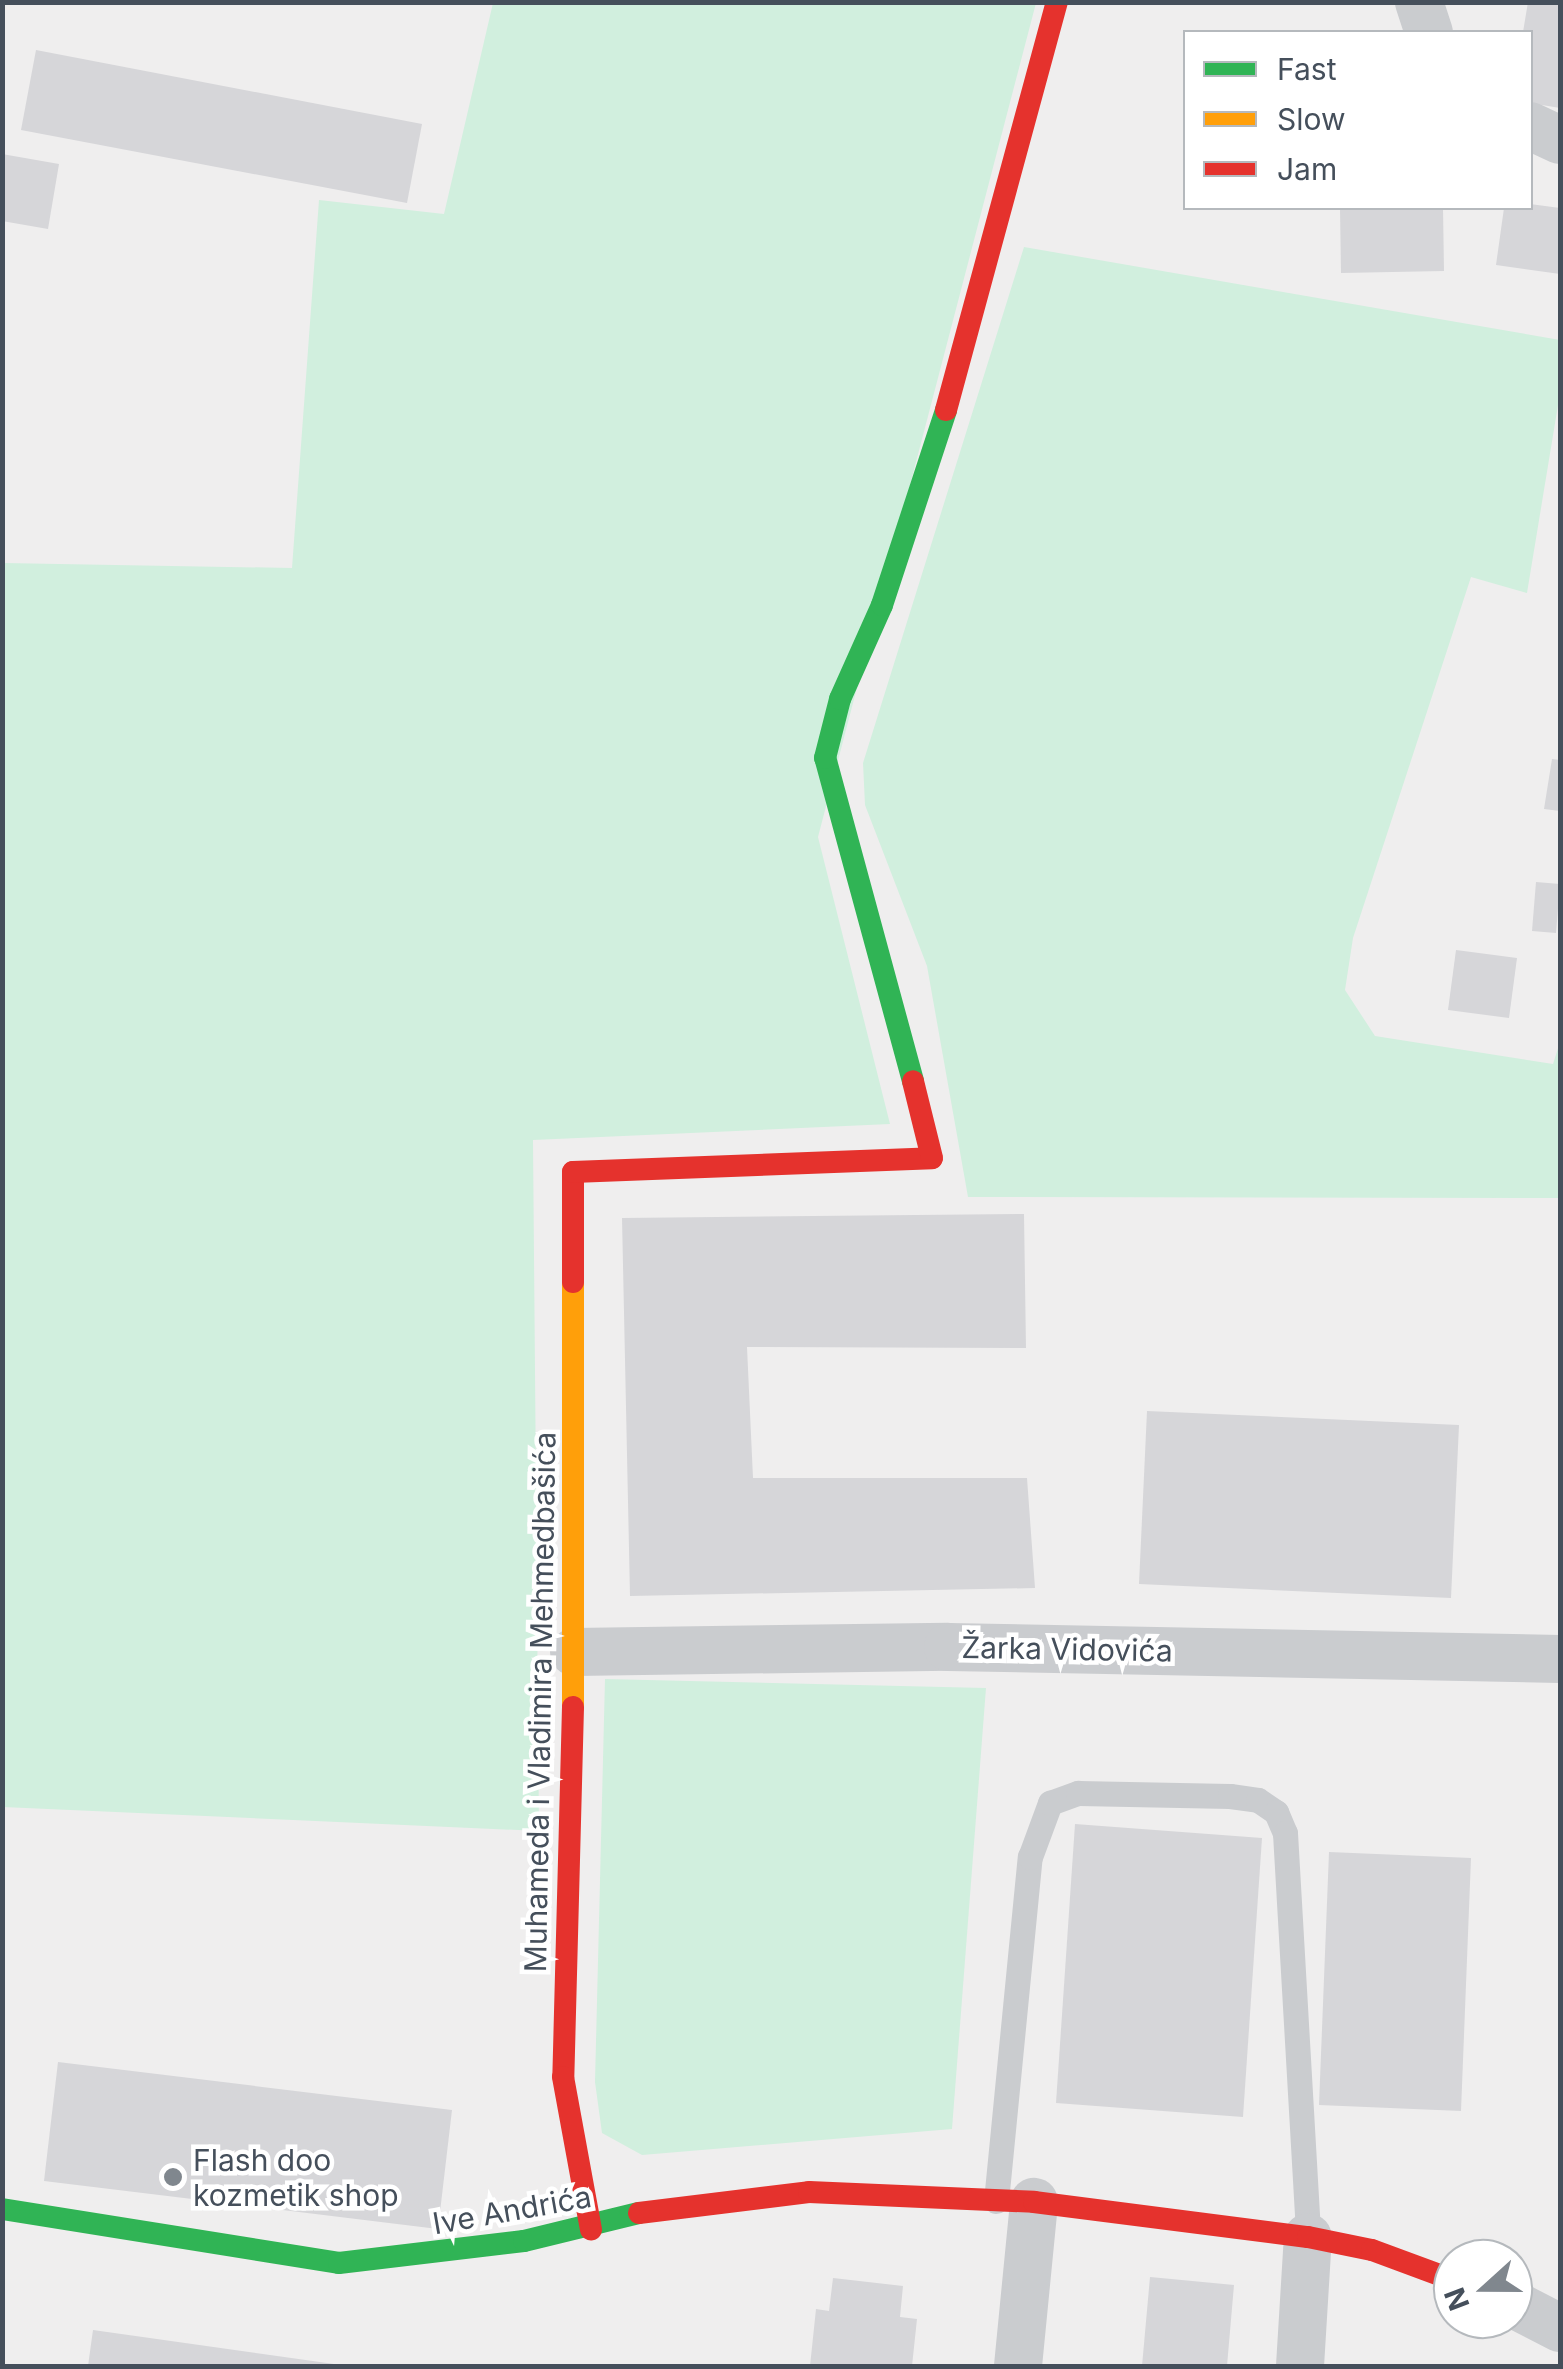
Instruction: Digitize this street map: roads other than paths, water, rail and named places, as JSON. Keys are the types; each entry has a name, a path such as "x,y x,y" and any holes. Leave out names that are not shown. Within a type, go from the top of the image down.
{"street":[{"name":"Muhameda i Vladimira Mehmedbašića","path":"591,2230 563,2076 574,1652 573,1172 932,1158 874,926 836,818 825,758 840,699 882,605 935,450 1058,2"},
{"path":"1419,2 1428,30"},
{"path":"1533,127 1560,140"},
{"name":"Žarka Vidovića","path":"574,1652 948,1647 1560,1659"},
{"name":"Ive Andrića","path":"2,2209 339,2263 400,2260 591,2230 641,2213 808,2192 1015,2202 1308,2237 1372,2250 1433,2273"},
{"path":"1015,2202 1018,2366"},
{"path":"1300,2366 1308,2237"},
{"path":"1533,2314 1560,2328"}],"lane":[{"path":"1015,2202 1030,1857 1050,1803 1078,1793 1230,1796 1258,1800 1276,1812 1285,1834 1308,2237"}],"place":[{"name":"Flash doo kozmetik shop","path":"173,2177"}]}
